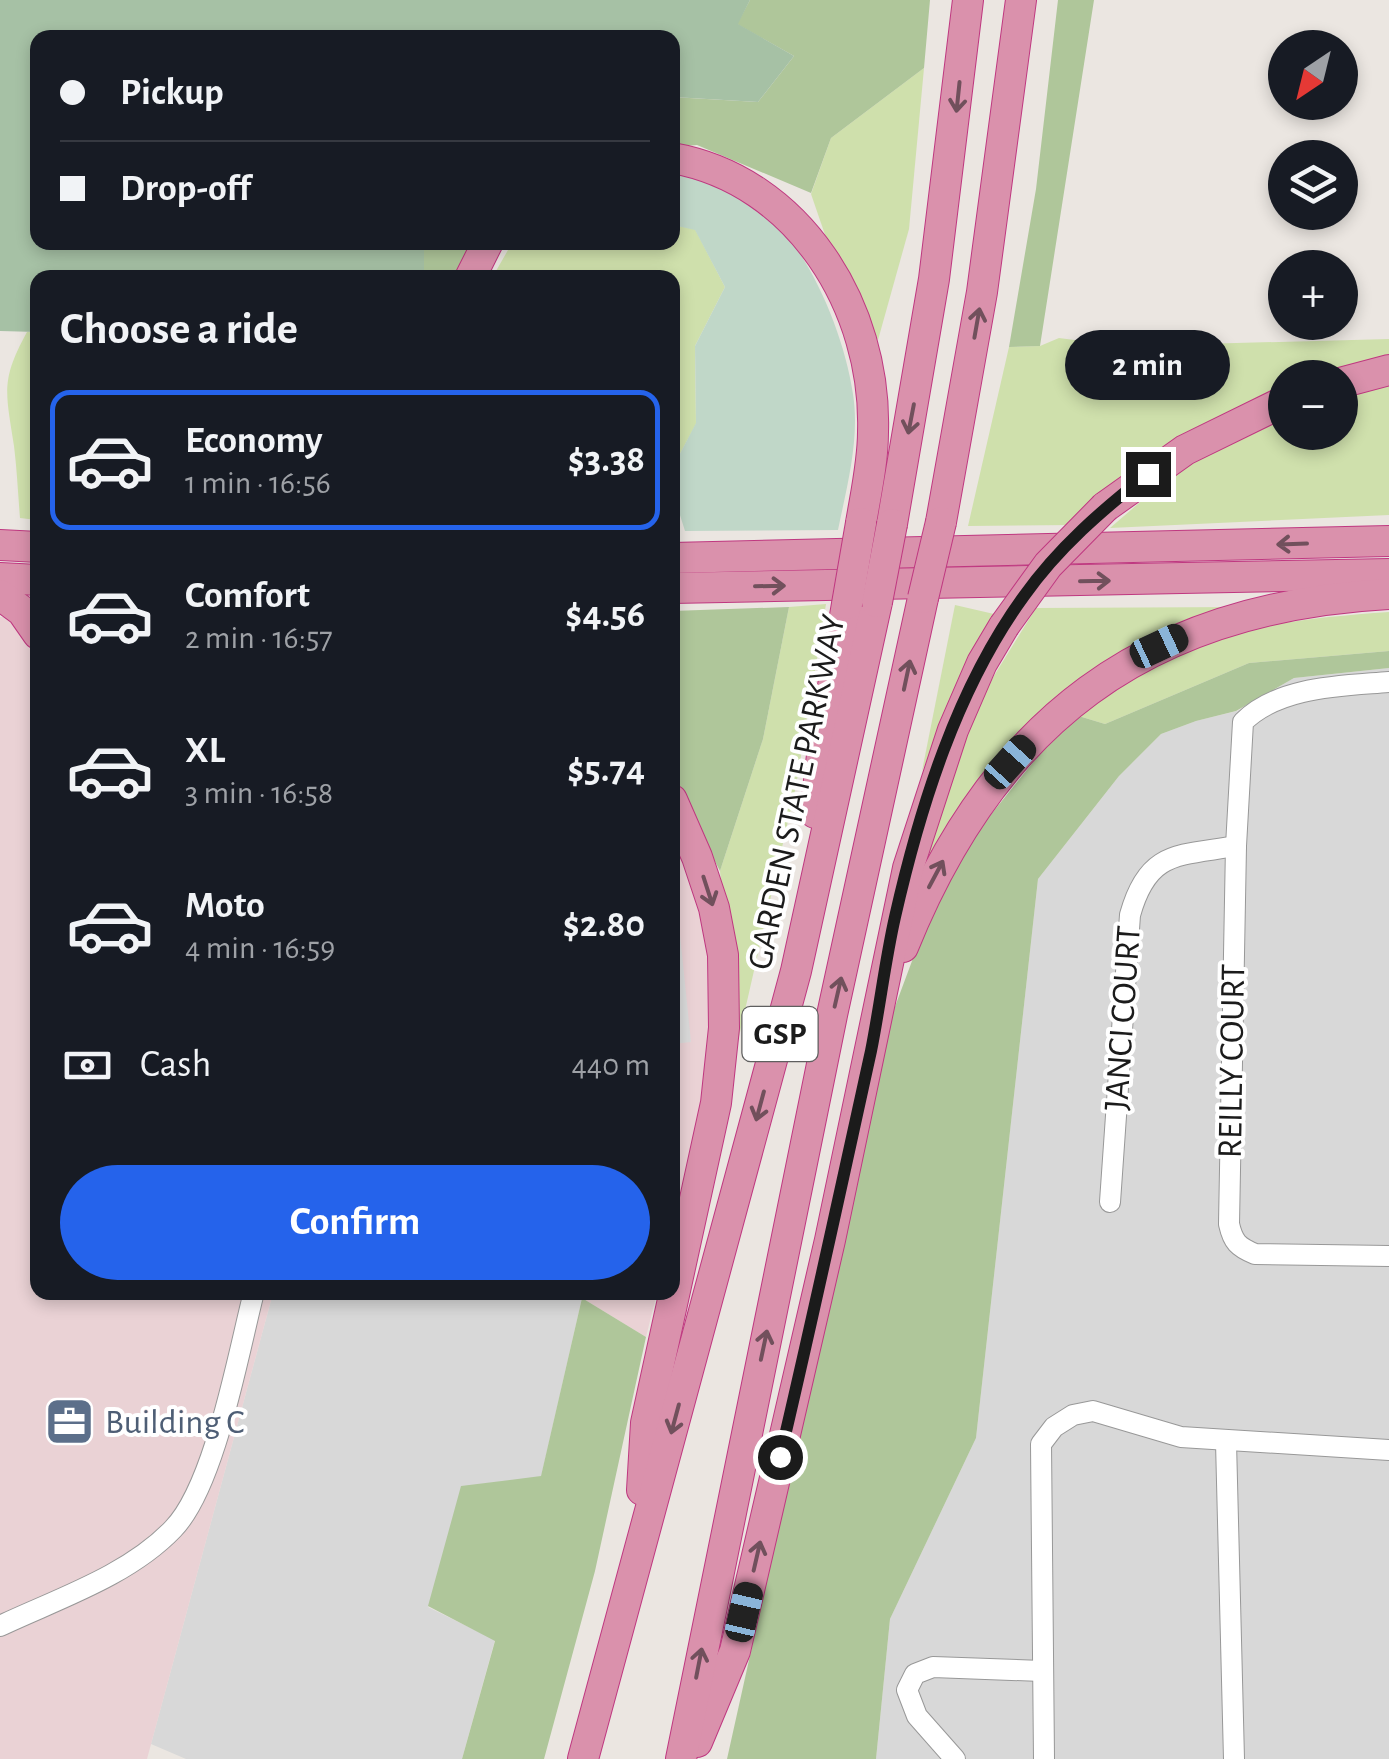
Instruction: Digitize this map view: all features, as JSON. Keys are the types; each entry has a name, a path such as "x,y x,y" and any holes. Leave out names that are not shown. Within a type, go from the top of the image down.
{"highway":[{"name":"GARDEN STATE PARKWAY","path":"583,1759 796,971 876,524 934,279 968,0"},
{"name":"GSP","path":"681,1759 812,1112 940,522 982,292 1021,0"},
{"path":"680,160 726,172 769,199 807,236 842,292 867,360 876,524"},
{"path":"1358,378 1389,370"},
{"path":"690,1759 735,1651 830,1240 895,916 933,786 966,698 1004,626 1048,565 1105,508 1185,450 1268,410"},
{"path":"680,540 741,540 835,556"},
{"path":"680,558 1381,540"},
{"path":"0,545 30,547"},
{"path":"680,588 1389,574"},
{"path":"0,578 30,580"},
{"path":"0,594 30,623"},
{"path":"882,996 929,887 966,822 1010,762 1064,708 1123,666 1192,631 1278,608 1389,594"},
{"path":"680,818 714,908 723,955 724,1028 710,1132 680,1268"},
{"path":"638,1552 646,1423 673,1300"}],"street":[{"name":"REILLY COURT","path":"1389,682 1312,690 1254,711 1243,722 1236,846 1229,1224 1232,1238 1240,1248 1256,1254 1389,1256"},
{"name":"JANCI COURT","path":"1110,1202 1130,914 1135,894 1142,879 1170,857 1236,846"},
{"path":"0,1626 129,1562 176,1527 206,1474 252,1300"},
{"path":"1044,1759 1042,1444 1054,1426 1074,1415 1093,1411 1181,1438 1389,1450"},
{"path":"1226,1442 1234,1759"},
{"path":"955,1759 917,1716 907,1690 915,1674 933,1667 1042,1671"}],"shaded area":[{"path":"0,617 30,617 30,1300 271,1300 147,1759 0,1759"},
{"path":"1389,668 1389,1759 876,1759 890,1619 976,1438 1038,879 1119,776 1161,734 1237,711 1294,678"},
{"path":"680,842 700,889 714,960 712,1070 680,1200"},
{"path":"680,935 691,1042 680,1043"},
{"path":"271,1300 582,1300 541,1477 428,1607 495,1640 462,1759 186,1759 151,1744"},
{"path":"585,1300 655,1300 646,1337"}],"green space":[{"path":"0,0 750,0 738,24 794,56 758,102 680,97 680,30 30,30 30,250 424,250 424,270 30,270 30,332 0,331"},
{"path":"750,0 930,0 924,68 831,138 811,193 697,145 680,146 680,97 758,102 794,56 737,24"},
{"path":"1058,0 1094,0 1040,346 1009,347 1036,189"},
{"path":"924,68 909,229 878,340 831,252 811,194 831,138"},
{"path":"680,176 725,190 760,212 789,238 817,284 845,358 855,411 852,462 838,530 685,531 680,515 680,454 696,423 695,346 725,287 695,230 680,227"},
{"path":"680,226 695,229 725,287 695,346 696,424 680,454 680,270 497,270 508,250 680,250"},
{"path":"424,250 482,250 474,270 424,270"},
{"path":"30,332 30,519 20,518 7,400 12,363"},
{"path":"1059,338 1174,353 1199,344 1389,339 1389,359 1358,368 1358,360 1268,360 1268,403 1074,525 968,526 1009,347 1040,346"},
{"path":"1389,382 1389,515 1110,528 1189,460 1268,425 1268,450 1358,450 1358,391"},
{"path":"826,604 796,786 738,1041 720,871 763,739 789,607"},
{"path":"955,605 994,614 922,771"},
{"path":"789,607 763,739 720,871 680,795 680,611"},
{"path":"1242,607 1140,646 924,873 947,788 979,700 1036,608"},
{"path":"1389,612 1389,651 1249,663 1105,724 1072,714 1139,668 1207,640 1296,621"},
{"path":"1389,651 1389,668 1294,678 1236,711 1161,734 1119,776 1038,879 976,1438 890,1619 876,1759 727,1759 893,1012 934,902 976,833 1072,714 1105,724 1249,663"},
{"path":"582,1300 585,1300 646,1337 595,1571 544,1759 462,1759 495,1641 428,1606 461,1486 541,1476"}],"place":[{"name":"Building C","path":"70,1422"}],"route":[{"path":"780,1457 882,996 895,916 953,730 982,663 1024,596 1078,533 1148,474"}]}
